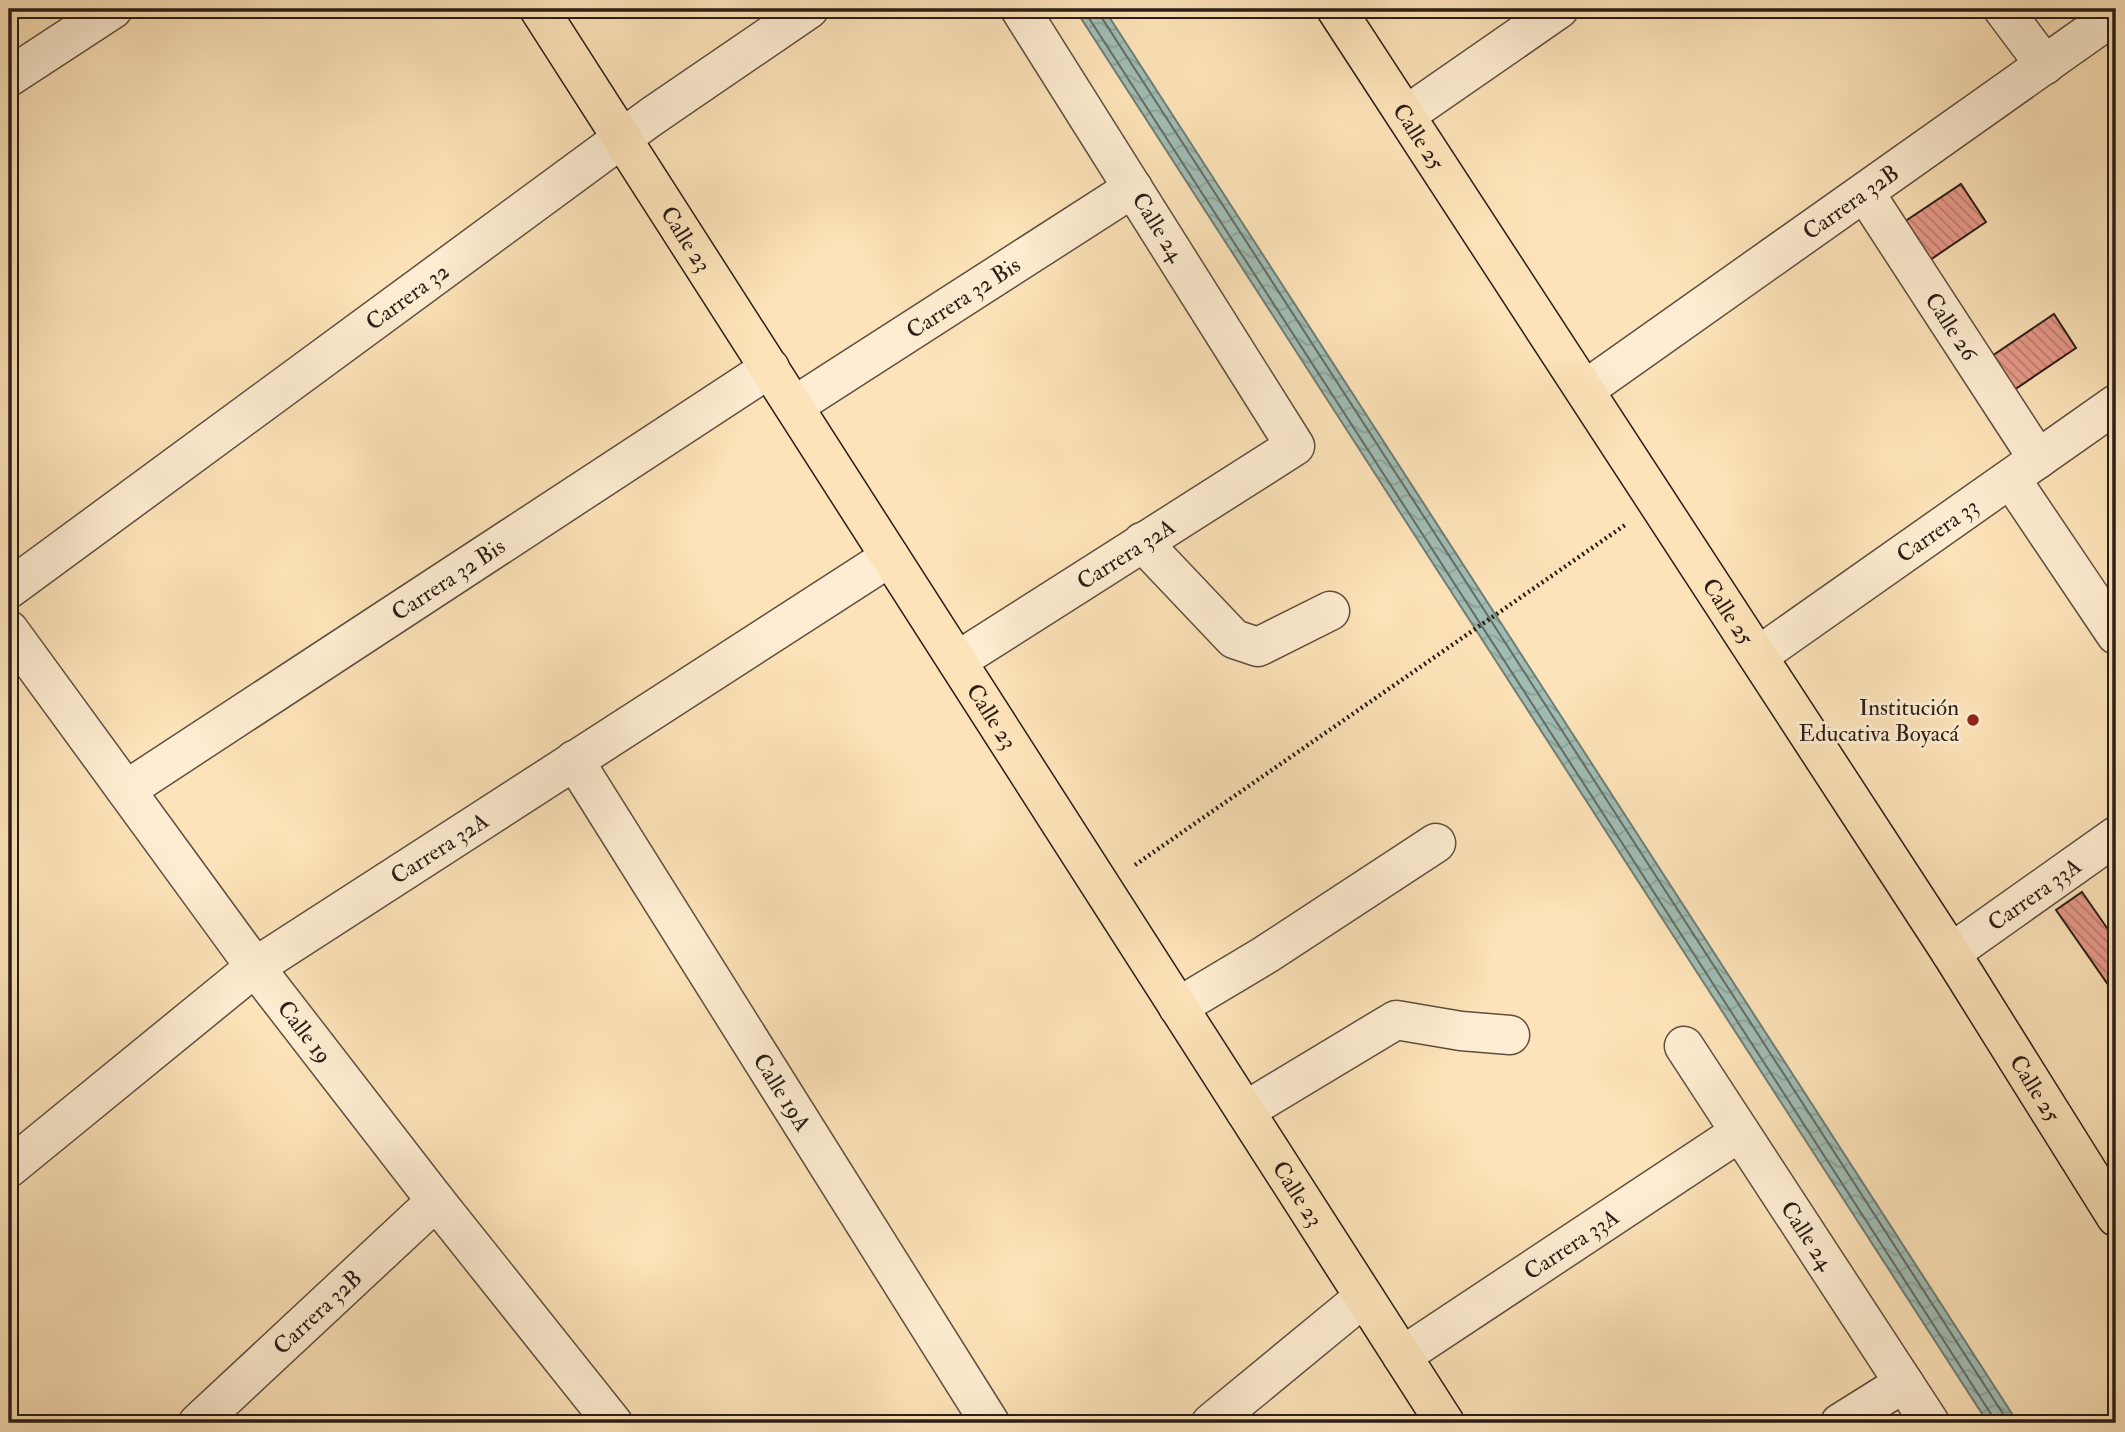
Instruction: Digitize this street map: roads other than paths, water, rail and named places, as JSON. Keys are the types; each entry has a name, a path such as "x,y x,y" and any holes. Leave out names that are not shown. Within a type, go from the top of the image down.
{"main road":[{"name":"Calle 23","path":"540,9 1445,1423"},
{"name":"Calle 25","path":"1336,9 1951,953 2116,1217"}],"street":[{"path":"9,77 113,9"},
{"name":"Carrera 32","path":"9,589 622,138 809,9"},
{"name":"Calle 24","path":"1020,9 1295,446"},
{"path":"1406,115 1559,9"},
{"path":"2003,9 2045,65"},
{"name":"Carrera 32B","path":"1586,389 2116,14"},
{"name":"Carrera 32 Bis","path":"794,406 1133,188"},
{"name":"Calle 26","path":"1865,193 2116,635"},
{"name":"Carrera 32 Bis","path":"126,790 770,368"},
{"name":"Carrera 33","path":"1758,656 2116,404"},
{"name":"Carrera 32A","path":"957,661 1295,446"},
{"path":"1142,542 1234,639 1258,647 1330,611"},
{"name":"Carrera 32A","path":"9,1168 255,967 890,557"},
{"name":"Calle 19","path":"9,630 255,967 436,1201 613,1423"},
{"name":"Calle 19A","path":"573,760 990,1423"},
{"name":"Carrera 33A","path":"1951,953 2116,836"},
{"path":"1178,1007 1436,844"},
{"path":"1245,1111 1396,1020 1461,1031 1510,1035"},
{"name":"Calle 24","path":"1684,1046 1930,1423"},
{"name":"Carrera 33A","path":"1402,1356 1740,1132"},
{"name":"Carrera 32B","path":"198,1423 436,1201"},
{"path":"1210,1423 1364,1297"},
{"path":"1840,1423 1904,1383"}],"water":[{"path":"1075,9 1104,9 2018,1423 1988,1423"}],"place":[{"name":"Institución Educativa Boyacá","path":"1973,720"}]}
